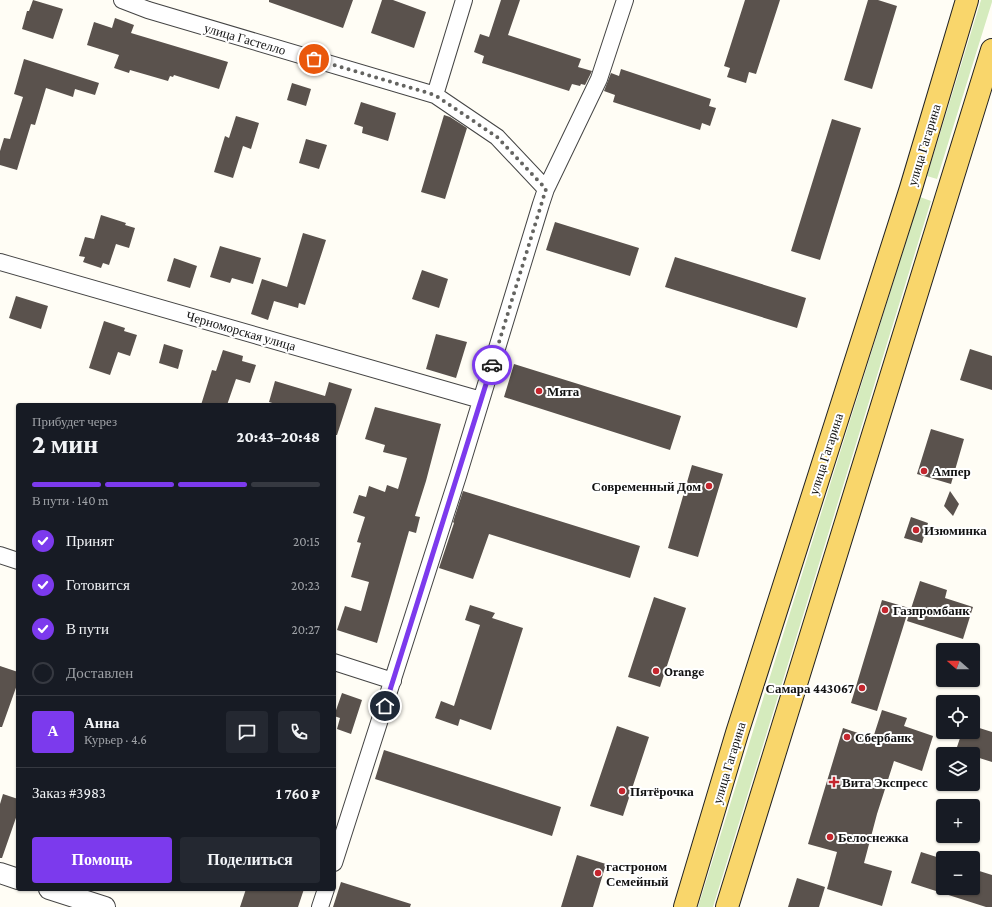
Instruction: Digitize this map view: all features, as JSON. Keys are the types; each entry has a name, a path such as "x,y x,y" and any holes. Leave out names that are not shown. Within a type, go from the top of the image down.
{"main road":[{"name":"улица Гагарина","path":"685,907 737,734 911,188 968,0"},
{"path":"727,907 992,50"}],"street":[{"name":"улица Гастелло","path":"122,0 148,10 435,95 497,137 546,189"},
{"path":"435,95 464,0"},
{"path":"336,857 482,400 546,189 599,79 625,0"},
{"name":"Черноморская улица","path":"0,262 482,400"},
{"path":"0,555 16,560"},
{"path":"336,663 393,681"},
{"path":"0,873 16,878"},
{"path":"56,891 105,907"},
{"path":"320,907 325,891"}],"green space":[{"path":"981,0 992,0 992,2 937,179 927,176"},
{"path":"920,197 931,201 713,907 698,907"}],"building":[{"path":"33,0 63,9 53,39 22,29 27,11 29,11"},
{"path":"269,0 353,0 343,28 269,2"},
{"path":"382,0 393,0 426,12 414,48 371,33"},
{"path":"501,0 520,0 508,35 581,59 578,67 592,71 585,85 581,84 580,86 572,84 569,91 482,63 484,56 474,52 480,34 489,37"},
{"path":"745,0 780,0 756,74 749,72 746,83 727,77 730,68 724,66"},
{"path":"868,0 878,0 897,6 872,89 844,80"},
{"path":"115,18 134,25 131,33 228,62 219,89 174,75 173,77 170,76 168,81 130,70 129,73 114,68 119,55 87,45 94,22 112,28"},
{"path":"24,59 99,83 95,95 75,89 73,97 46,88 35,125 31,124 17,170 0,165 0,151 4,138 10,139 23,97 14,94"},
{"path":"621,69 711,99 709,106 716,108 710,126 702,123 700,130 613,102 615,95 604,91 611,73 619,76"},
{"path":"292,83 311,89 306,106 287,100"},
{"path":"361,102 396,113 388,141 362,133 363,127 354,124"},
{"path":"444,115 450,117 467,128 445,199 421,192"},
{"path":"236,116 259,123 251,149 243,146 233,178 214,172 225,136 229,138"},
{"path":"832,119 861,128 820,260 791,251"},
{"path":"306,139 327,145 319,169 299,163"},
{"path":"101,215 126,223 125,225 135,228 129,248 116,244 109,265 103,263 101,268 83,262 85,257 79,256 85,237 94,239"},
{"path":"555,222 639,248 630,276 546,250"},
{"path":"303,233 326,240 305,305 299,303 298,308 274,301 268,320 251,314 262,279 287,287"},
{"path":"220,246 261,258 253,284 232,278 230,283 210,277"},
{"path":"675,257 806,298 797,328 665,287"},
{"path":"174,258 197,266 190,288 167,281"},
{"path":"422,270 448,279 439,308 412,299"},
{"path":"16,296 48,306 41,329 9,318"},
{"path":"104,321 125,328 124,331 137,335 130,356 118,352 110,375 89,368"},
{"path":"436,334 467,342 456,378 426,369"},
{"path":"164,344 183,350 178,369 159,363"},
{"path":"970,349 992,356 992,390 960,380"},
{"path":"223,350 243,356 242,361 256,365 250,383 236,379 228,403 202,403 212,370 216,371"},
{"path":"514,364 681,416 670,450 504,397"},
{"path":"275,381 325,396 329,382 352,389 337,435 336,403 269,402"},
{"path":"375,407 441,424 415,516 420,517 416,533 409,531 377,643 337,630 345,606 361,611 369,582 351,577 361,543 357,542 365,517 353,513 359,495 366,497 369,486 385,492 387,485 398,489 407,458 383,452 385,445 365,439"},
{"path":"931,429 964,439 951,484 917,474"},
{"path":"692,465 723,474 698,557 668,548"},
{"path":"463,491 640,546 630,578 489,534 473,579 439,568"},
{"path":"950,491 959,504 953,516 944,506"},
{"name":"Изюминка","path":"911,517 928,523 922,543 904,538"},
{"path":"920,581 947,590 945,598 973,607 963,639 907,621"},
{"path":"654,597 686,608 660,687 628,677"},
{"path":"882,600 909,608 877,711 851,703"},
{"path":"470,605 495,613 492,618 523,628 491,730 460,719 458,726 435,718 441,701 454,706 480,625 465,620"},
{"path":"0,666 16,671 16,688 2,727 0,727"},
{"path":"342,693 362,700 351,734 337,729 340,718 336,717 336,710"},
{"path":"882,710 907,718 904,726 933,736 922,771 894,761 877,814 864,863 892,871 882,906 827,889 837,852 808,844 843,728 873,738"},
{"path":"617,726 649,737 623,816 590,806"},
{"path":"980,728 992,732 992,762 980,758 980,747 957,747 960,739 980,739"},
{"path":"384,750 561,807 552,836 375,779"},
{"path":"3,794 16,798 16,818 2,858 0,858 0,804"},
{"path":"921,852 936,857 936,891 911,883"},
{"path":"577,855 606,864 593,907 561,907"},
{"path":"980,871 992,875 992,907 986,907 948,895 980,895"},
{"path":"797,878 825,887 819,907 788,907"},
{"path":"341,882 411,904 410,907 333,907"},
{"path":"245,891 303,891 298,907 240,907"}],"way so far":[{"path":"314,59 435,95 497,137 546,189 492,365"}],"place":[{"name":"Мята","path":"539,391"},
{"name":"Ампер","path":"924,471"},
{"name":"Современный Дом","path":"709,486"},
{"name":"Изюминка","path":"916,530"},
{"name":"Газпромбанк","path":"885,610"},
{"name":"Orange","path":"656,671"},
{"name":"Самара 443067","path":"862,688"},
{"name":"Сбербанк","path":"847,737"},
{"name":"Вита Экспресс","path":"834,782"},
{"name":"Пятёрочка","path":"622,791"},
{"name":"Белоснежка","path":"830,837"},
{"name":"гастроном Семейный","path":"598,873"}],"route":[{"path":"385,706 492,365"}]}
